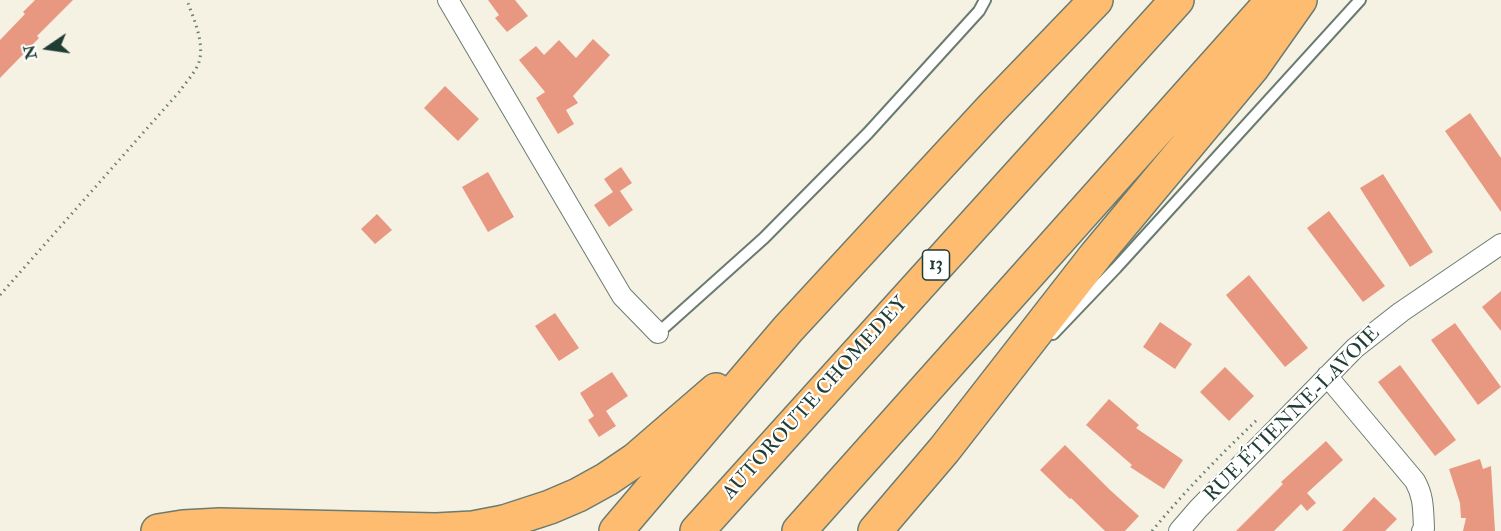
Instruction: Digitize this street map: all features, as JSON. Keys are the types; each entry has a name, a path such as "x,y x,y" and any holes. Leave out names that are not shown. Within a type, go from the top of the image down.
{"highway":[{"path":"616,531 788,329 992,108 1096,0"},
{"name":"AUTOROUTE CHOMEDEY","path":"697,531 1177,0"},
{"path":"799,531 1273,0"},
{"path":"875,531 944,450 1096,255 1252,68 1300,0"},
{"path":"158,531 220,525 446,530 490,525 519,518 578,495 621,470 788,329"}],"street":[{"path":"448,0 622,296 658,333"},
{"name":"RUE ÉTIENNE-LAVOIE","path":"1179,531 1355,348 1401,312 1501,244"},
{"path":"1327,376 1415,481 1421,491 1423,503 1424,528 1422,531"}],"lane":[{"path":"658,333 764,238 868,133 979,11 986,0"},
{"path":"1042,346 1360,0"},
{"path":"944,450 1026,364"}],"path":[{"path":"0,295 172,100 193,73 200,52 188,0"}],"building":[{"path":"35,0 73,0 0,78 0,40"},
{"path":"488,0 515,0 528,16 507,32 495,18 499,15"},
{"path":"593,39 610,55 573,96 578,103 566,110 574,124 558,134 536,98 545,92 519,60 536,46 544,55 559,40 576,58"},
{"path":"445,86 479,119 458,141 424,108"},
{"path":"1470,113 1501,158 1501,212 1445,131"},
{"path":"621,167 632,183 620,191 633,210 609,227 594,205 613,192 604,179"},
{"path":"488,172 514,217 488,232 462,187"},
{"path":"1383,174 1433,252 1410,267 1360,188"},
{"path":"1329,211 1385,286 1363,302 1307,228"},
{"path":"377,214 392,230 375,244 361,229"},
{"path":"1249,275 1308,348 1285,367 1226,295"},
{"path":"1501,291 1501,331 1482,307"},
{"path":"555,313 579,348 559,361 535,326"},
{"path":"1160,322 1192,344 1175,369 1143,347"},
{"path":"1455,323 1501,387 1478,405 1431,340"},
{"path":"1400,365 1456,440 1435,456 1378,382"},
{"path":"1225,367 1254,396 1229,421 1200,392"},
{"path":"612,372 628,396 606,411 616,426 599,437 588,420 594,416 580,393"},
{"path":"1109,399 1139,425 1136,428 1183,460 1164,489 1130,467 1132,465 1086,425"},
{"path":"1326,441 1343,460 1307,493 1316,503 1307,511 1301,504 1274,531 1236,531 1283,484 1281,482"},
{"path":"1065,445 1139,516 1125,531 1105,531 1040,470"},
{"path":"1480,459 1483,469 1491,466 1495,531 1463,531 1466,518 1461,518 1460,503 1449,469"},
{"path":"1374,497 1397,519 1385,531 1342,531"}]}
